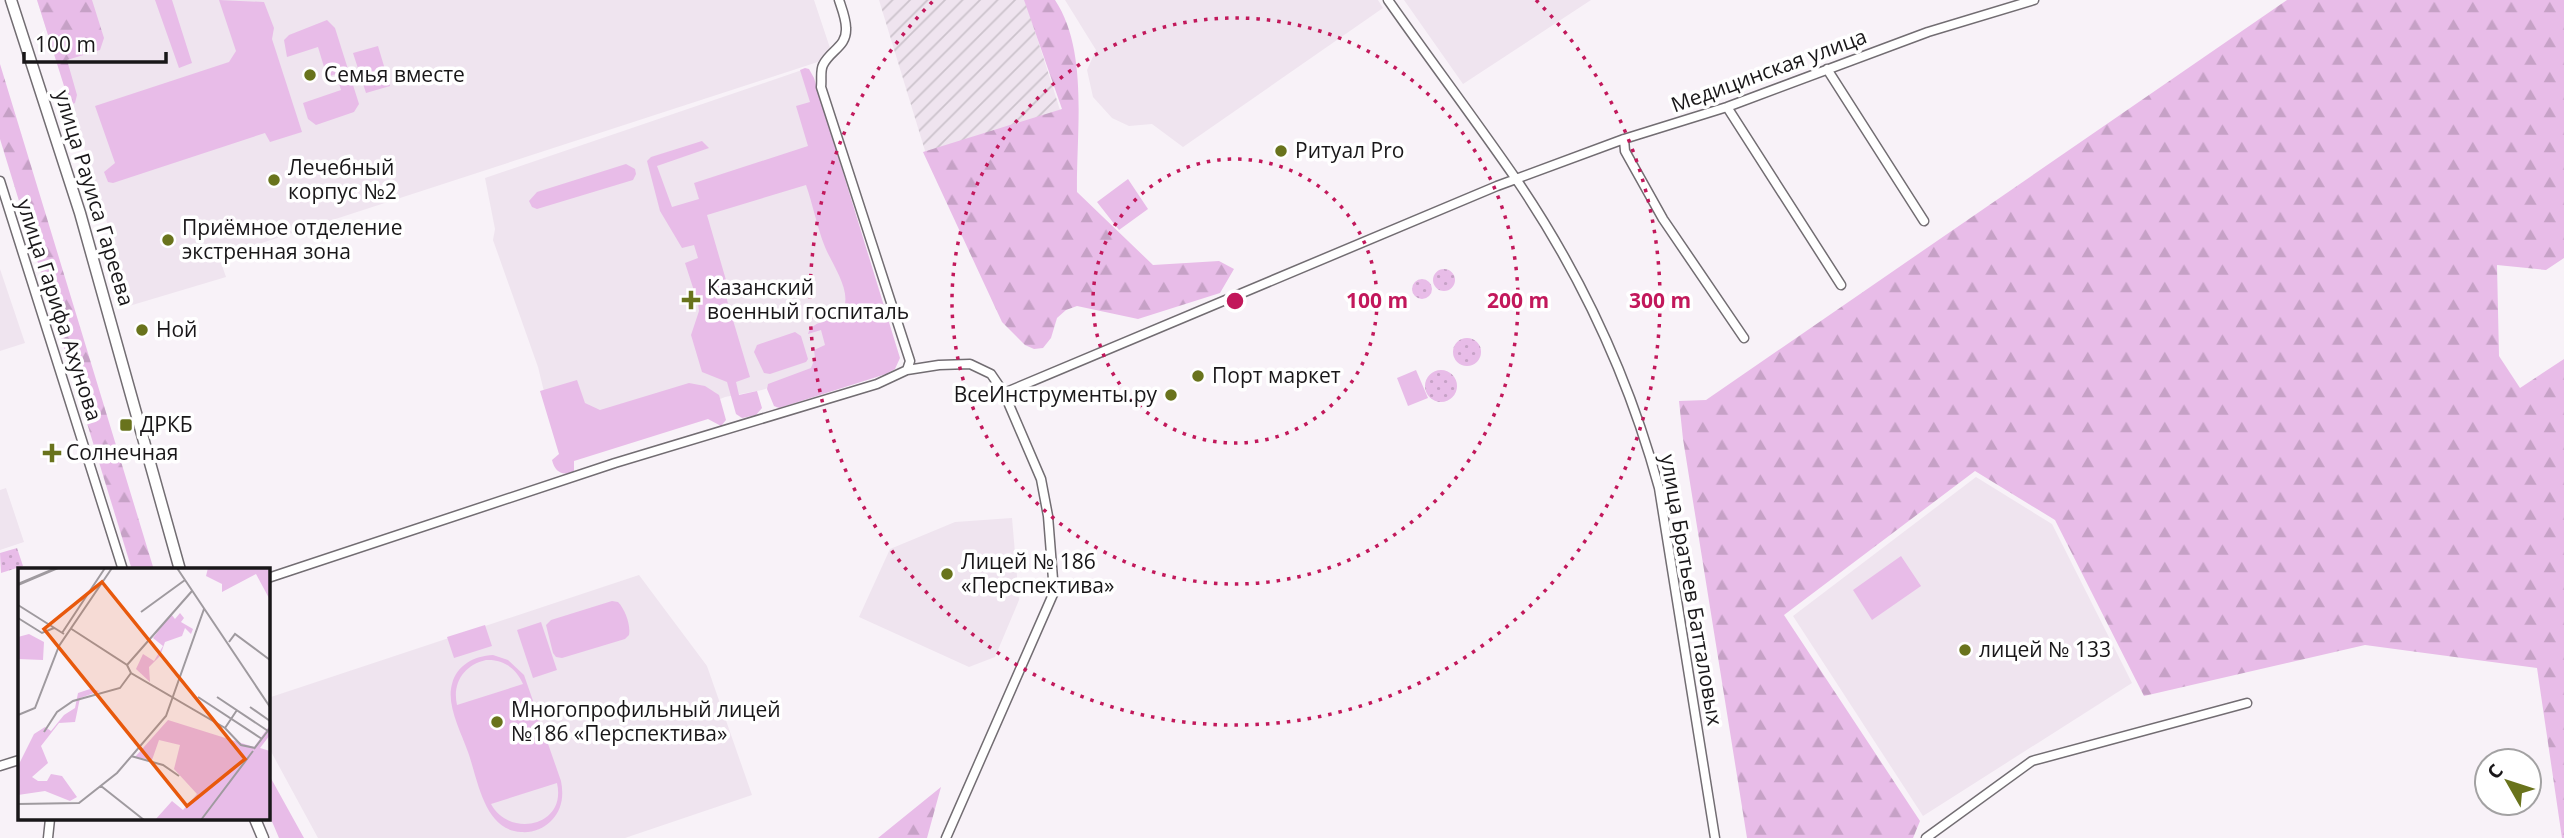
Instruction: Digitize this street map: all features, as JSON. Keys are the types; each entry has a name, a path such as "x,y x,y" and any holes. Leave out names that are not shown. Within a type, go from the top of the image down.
{"street":[{"name":"улица Рауиса Гареева","path":"11,0 80,213 179,568"},
{"path":"839,0 847,26 845,37 840,48 830,55 822,66 821,87 910,361 907,370"},
{"name":"улица Братьев Батталовых","path":"1388,0 1517,180 1588,300 1627,387 1659,488 1715,838"},
{"name":"Медицинская улица","path":"1004,393 1517,180 1624,139 1727,107 1928,32 2034,0"},
{"path":"1827,69 1924,221"},
{"path":"1727,107 1841,285"},
{"path":"1624,139 1626,151 1663,219 1744,338"},
{"name":"улица Гарифа Ахунова","path":"0,181 122,568"},
{"path":"270,577 615,463 877,384 907,370 970,364 991,374 1004,393 1041,479 1049,529 1054,592 946,838"},
{"path":"1926,838 2032,761 2247,703"},
{"path":"0,766 18,760"},
{"path":"48,838 50,820"},
{"path":"254,820 263,838"}],"shaded area":[{"path":"37,0 814,0 833,57 219,257 226,277 129,306 103,206"},
{"path":"879,0 1025,0 1061,113 926,154"},
{"path":"1065,0 1378,0 1383,8 1183,147 1152,124 1129,126 1112,118 1093,97 1087,70 1096,50"},
{"path":"1404,0 1591,0 1463,84"},
{"name":"Казанский военный госпиталь","path":"805,69 875,353 762,390 725,397 688,412 559,453 538,367 493,240 495,229 485,178"},
{"path":"0,269 25,343 0,351"},
{"name":"лицей № 133","path":"1976,477 2052,524 2132,683 1923,816 1793,616"},
{"path":"6,488 24,542 0,550 0,490"},
{"name":"Лицей № 186 «Перспектива»","path":"1012,518 1019,600 995,657 969,667 859,617 890,549 955,522"},
{"name":"Многопрофильный лицей №186 «Перспектива»","path":"639,575 707,666 752,795 625,838 318,838 270,750 270,697"}],"green space":[{"path":"37,0 92,0 104,38 100,50 67,60 77,95 75,103 70,105"},
{"path":"155,0 172,0 192,63 179,68"},
{"path":"219,0 264,2 274,28 272,39 302,132 270,142 265,133 113,183 108,182 104,172 115,163 95,106 229,62 236,51"},
{"path":"1024,0 1055,0 1066,20 1073,43 1079,119 1077,192 1153,265 1219,261 1234,269 1220,293 1138,319 1077,306 1066,310 1057,318 1051,338 1043,348 1034,349 1025,345 1002,322 923,152 1062,109"},
{"path":"2287,0 2564,0 2564,258 2546,270 2497,265 2499,356 2520,388 2564,359 2564,838 2537,668 2365,645 2144,696 2055,520 1975,471 1784,615 1920,821 1913,838 1747,838 1679,401 1706,400"},
{"path":"327,20 335,28 359,104 354,112 316,125 308,119 303,103 341,90 336,74 327,77 318,47 287,57 284,40 289,35"},
{"path":"378,46 390,86 366,93 353,53"},
{"path":"0,64 153,568 131,568 0,139"},
{"path":"809,69 814,78 900,358 895,369 886,374 779,408 774,406 767,389 768,384 811,368 815,358 814,350 825,345 821,330 808,334 815,325 841,313 845,300 843,284 822,239 806,185 707,215 726,280 727,300 750,377 736,382 739,395 757,391 762,408 756,415 742,418 736,414 727,382 702,372 691,335 699,311 698,303 685,263 698,258 694,245 682,248 660,211 647,161 651,157 702,141 709,148 657,166 672,207 699,199 694,183 808,146 796,106 810,102 800,70"},
{"path":"626,164 635,169 633,180 537,209 532,207 529,201 537,192"},
{"path":"1128,179 1148,209 1119,230 1097,202"},
{"path":"1444,269 1452,272 1455,280 1452,288 1444,291 1436,288 1433,280 1436,272"},
{"path":"1422,279 1429,282 1432,289 1429,296 1422,299 1415,296 1412,289 1415,282"},
{"path":"795,332 801,336 808,359 806,362 770,374 764,373 754,352 757,345"},
{"path":"1467,338 1477,342 1481,352 1477,362 1467,366 1457,362 1453,352 1457,342"},
{"path":"1416,370 1428,398 1408,406 1397,378"},
{"path":"1441,370 1453,374 1457,386 1453,398 1441,402 1429,398 1425,386 1429,374"},
{"path":"577,380 585,403 600,410 689,383 705,386 719,395 726,420 721,426 708,419 574,461 574,472 566,474 557,470 552,460 559,454 540,391"},
{"path":"17,548 23,566 1,573 0,553"},
{"path":"1901,556 1921,586 1872,620 1853,590"},
{"path":"612,601 618,602 627,617 629,635 625,639 562,658 556,657 546,625 551,620"},
{"path":"541,622 557,670 533,678 517,630"},
{"path":"485,625 492,646 454,658 447,637"},
{"path":"493,655 508,660 524,675 561,781 562,797 558,812 548,824 533,831 509,829 499,823 491,813 479,789 453,709 451,692 454,677 467,663","holes":["486,660 498,661 508,666 517,673 523,684 457,705 456,689 461,676 471,666","557,783 558,798 553,810 534,823 510,821 499,815 491,804"]},
{"path":"270,777 304,838 279,838 270,817"},
{"path":"941,787 927,838 878,838"}],"place":[{"name":"Семья вместе","path":"310,75"},
{"name":"Ритуал Pro","path":"1281,151"},
{"name":"Лечебный корпус №2","path":"274,180"},
{"name":"Приёмное отделение экстренная зона","path":"168,240"},
{"name":"Казанский военный госпиталь","path":"691,300"},
{"name":"Ной","path":"142,330"},
{"name":"Порт маркет","path":"1198,376"},
{"name":"ВсеИнструменты.ру","path":"1171,395"},
{"name":"ДРКБ","path":"126,425"},
{"name":"Солнечная","path":"52,453"},
{"name":"Лицей № 186 «Перспектива»","path":"947,574"},
{"name":"лицей № 133","path":"1965,650"},
{"name":"Многопрофильный лицей №186 «Перспектива»","path":"497,722"}]}
